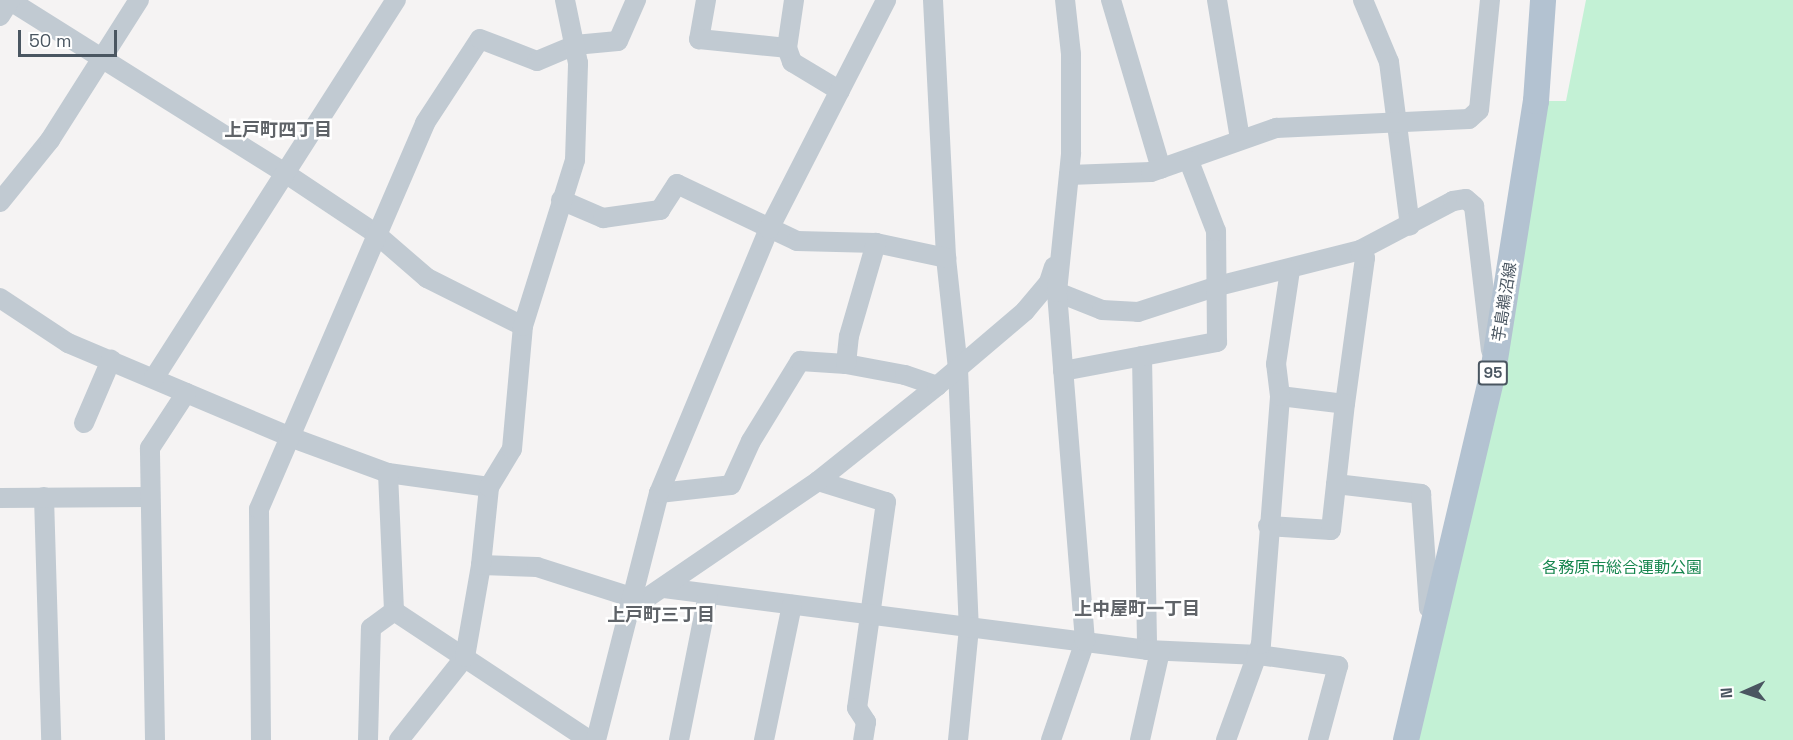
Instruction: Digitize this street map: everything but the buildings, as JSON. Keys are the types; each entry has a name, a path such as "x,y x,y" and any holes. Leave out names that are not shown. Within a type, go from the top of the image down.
{"main road":[{"name":"芋島鵜沼線","path":"1406,740 1493,372 1536,102 1543,0"}],"street":[{"path":"0,16 10,0 288,175 375,233 427,278 523,326"},
{"path":"0,202 45,147 139,0"},
{"path":"154,378 288,175 396,0"},
{"path":"399,740 465,657 481,565 489,487 512,449 523,326 575,160 579,93 575,45 564,0"},
{"path":"261,740 259,509 375,233 425,123 480,39 537,61 575,45 618,41 636,0"},
{"path":"706,0 699,39 787,48"},
{"path":"794,0 787,48 792,62 840,91"},
{"path":"596,740 658,493 769,229 886,0"},
{"path":"933,0 946,258 958,369 969,627 958,740"},
{"path":"1051,740 1085,641 1057,292 1060,241 1069,175 1071,54 1065,0"},
{"path":"1111,0 1161,169"},
{"path":"1217,0 1240,140"},
{"path":"1362,0 1389,62 1410,226"},
{"path":"1069,175 1161,169 1189,161 1196,154 1276,128 1469,119 1479,110 1490,0"},
{"path":"1063,371 1217,342 1216,231 1189,161"},
{"path":"561,200 603,218 614,217 660,210 677,184 797,241 876,243 946,258"},
{"path":"1057,292 1102,309 1138,312 1218,286 1290,270 1360,250 1410,226 1453,201 1466,199 1474,206 1493,372"},
{"path":"481,565 537,567 630,604 664,588 818,481 958,369 1025,311 1049,282 1060,241"},
{"path":"846,364 849,336 876,243"},
{"path":"1269,526 1331,530 1365,258 1360,250"},
{"path":"1226,740 1259,655 1280,396 1275,364 1290,270"},
{"path":"0,298 68,343 290,437 388,473 489,487"},
{"path":"1140,740 1154,650 1142,356"},
{"path":"84,423 111,360"},
{"path":"658,493 731,485 751,441 800,361 846,364 904,375 937,386"},
{"path":"155,740 149,497 150,448 186,393"},
{"path":"1280,396 1345,404"},
{"path":"388,473 394,611"},
{"path":"818,481 886,502 857,708 866,722 863,740"},
{"path":"1336,484 1421,494 1429,608 1436,614"},
{"path":"44,497 51,740"},
{"path":"0,498 149,497"},
{"path":"664,588 869,616 1154,650 1259,655 1338,666 1318,740"},
{"path":"679,740 708,595"},
{"path":"764,740 792,605"},
{"path":"394,611 589,740"},
{"path":"368,740 371,628 394,611"}],"green space":[{"name":"各務原市総合運動公園","path":"1586,0 1793,0 1793,740 1406,740 1536,101 1566,101"}],"district":[{"name":"上戸町四丁目","path":"278,130"},
{"name":"上中屋町一丁目","path":"1137,609"},
{"name":"上戸町三丁目","path":"661,615"}]}
